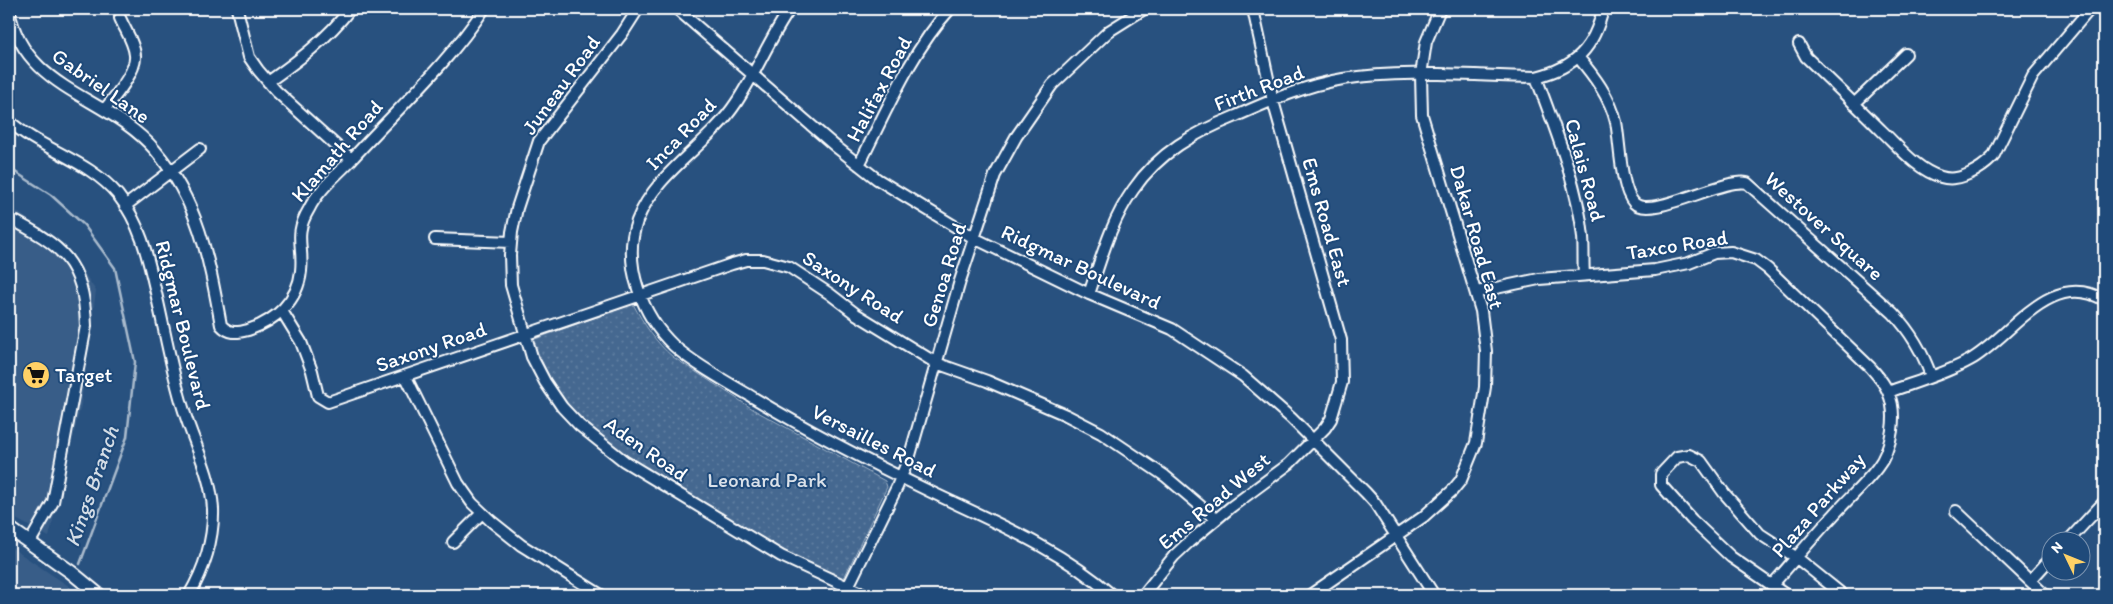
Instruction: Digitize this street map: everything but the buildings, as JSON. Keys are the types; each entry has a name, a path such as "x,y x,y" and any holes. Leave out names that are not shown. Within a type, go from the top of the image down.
{"main road":[{"path":"9,528 71,572 99,595"}],"street":[{"path":"237,9 249,57 268,82 351,159"},
{"path":"268,82 301,59 323,40 350,9"},
{"name":"Klamath Road","path":"225,329 235,333 249,330 268,321 282,311 289,303 295,292 301,271 299,229 310,206 351,159 448,58 484,9"},
{"name":"Juneau Road","path":"525,335 511,285 511,242 517,208 539,141 622,34 638,9"},
{"name":"Ridgmar Boulevard","path":"677,9 835,146 877,179 974,238 1089,294 1172,329 1194,342 1264,393 1366,493 1434,595"},
{"name":"Inca Road","path":"640,295 634,265 633,244 636,224 641,212 663,178 718,127 736,103 790,9"},
{"name":"Halifax Road","path":"859,165 900,82 950,9"},
{"name":"Genoa Road","path":"846,591 901,477 974,238 999,167 1016,137 1052,86 1109,30 1144,9"},
{"name":"Ems Road East","path":"1253,9 1273,101 1341,340 1343,364 1339,397 1331,418 1314,440"},
{"name":"Dakar Road East","path":"1310,595 1422,517 1452,491 1461,480 1476,442 1486,387 1482,312 1422,115 1420,75 1426,42 1440,9"},
{"name":"Firth Road","path":"1089,294 1121,208 1133,189 1162,157 1190,136 1310,87 1342,80 1382,75 1536,77 1550,74 1567,66 1593,40 1603,9"},
{"path":"1799,44 1806,56 1901,149 1932,174 1950,178 1972,172 1986,165 1993,157 2033,76 2090,9"},
{"name":"Gabriel Lane","path":"9,10 17,38 26,53 42,71 59,84 134,130 154,149 171,172 196,216 205,244 221,325 225,329"},
{"path":"104,110 117,95 134,63 135,56 132,43 120,18"},
{"path":"1854,104 1906,54"},
{"name":"Westover Square","path":"1578,57 1592,74 1609,102 1616,122 1621,164 1628,190 1635,204 1645,208 1695,196 1739,181 1747,183 1893,313 1902,323 1925,359 1931,376"},
{"name":"Calais Road","path":"1536,77 1562,148 1580,216 1583,238 1584,276"},
{"name":"Ridgmar Boulevard","path":"9,121 91,172 109,186 125,206 142,239 184,411 210,486 213,509 209,546 203,569 189,595"},
{"path":"125,206 200,149"},
{"path":"9,218 40,234 61,249 75,271 85,300 86,326 53,502 30,542"},
{"path":"435,239 511,242"},
{"name":"Taxco Road","path":"1477,292 1539,278 1655,270 1689,263 1714,254 1731,252 1746,255 1768,269 1870,367 1888,392"},
{"name":"Saxony Road","path":"282,311 301,342 312,371 318,396 324,401 336,401 367,388 406,377 640,295 746,260 763,260 780,264 800,274 856,314 936,363 987,381 1066,415 1101,433 1165,476 1216,519"},
{"path":"1888,392 1950,370 1992,346 2029,311 2041,302 2055,296 2072,293 2092,295 2104,300"},
{"name":"Versailles Road","path":"640,295 650,317 675,347 723,380 783,416 853,454 1021,534 1073,564 1112,595"},
{"name":"Aden Road","path":"525,335 532,357 545,382 562,407 579,425 624,461 781,556 846,591 865,595"},
{"path":"406,377 458,483 472,503 521,545 590,592 601,595"},
{"name":"Plaza Parkway","path":"1772,585 1878,468 1887,449 1892,430 1893,410 1888,392"},
{"name":"Ems Road West","path":"1143,595 1174,556 1216,519 1289,464 1314,440"},
{"path":"1786,595 1731,557 1692,520 1662,485 1661,474 1677,457 1689,455 1701,461 1724,493 1760,534 1797,558 1843,595"},
{"path":"2076,532 2104,502"},
{"path":"1956,511 2045,595"},
{"path":"453,542 482,513"},
{"path":"2030,581 2040,570"}],"shaded area":[{"path":"9,205 72,254 96,291 81,405 49,537 9,515"},
{"path":"9,546 73,589 80,595 9,595"}],"green space":[{"name":"Leonard Park","path":"633,304 650,332 673,357 756,411 885,481 887,487 844,578 837,579 776,546 638,464 592,431 566,403 547,372 532,340"}],"waterway":[{"name":"Kings Branch","path":"9,168 51,195 84,225 115,268 135,362 127,437 80,564"},
{"name":"Kings Branch","path":"67,595 69,589"}],"place":[{"name":"Target","path":"36,375"}]}
